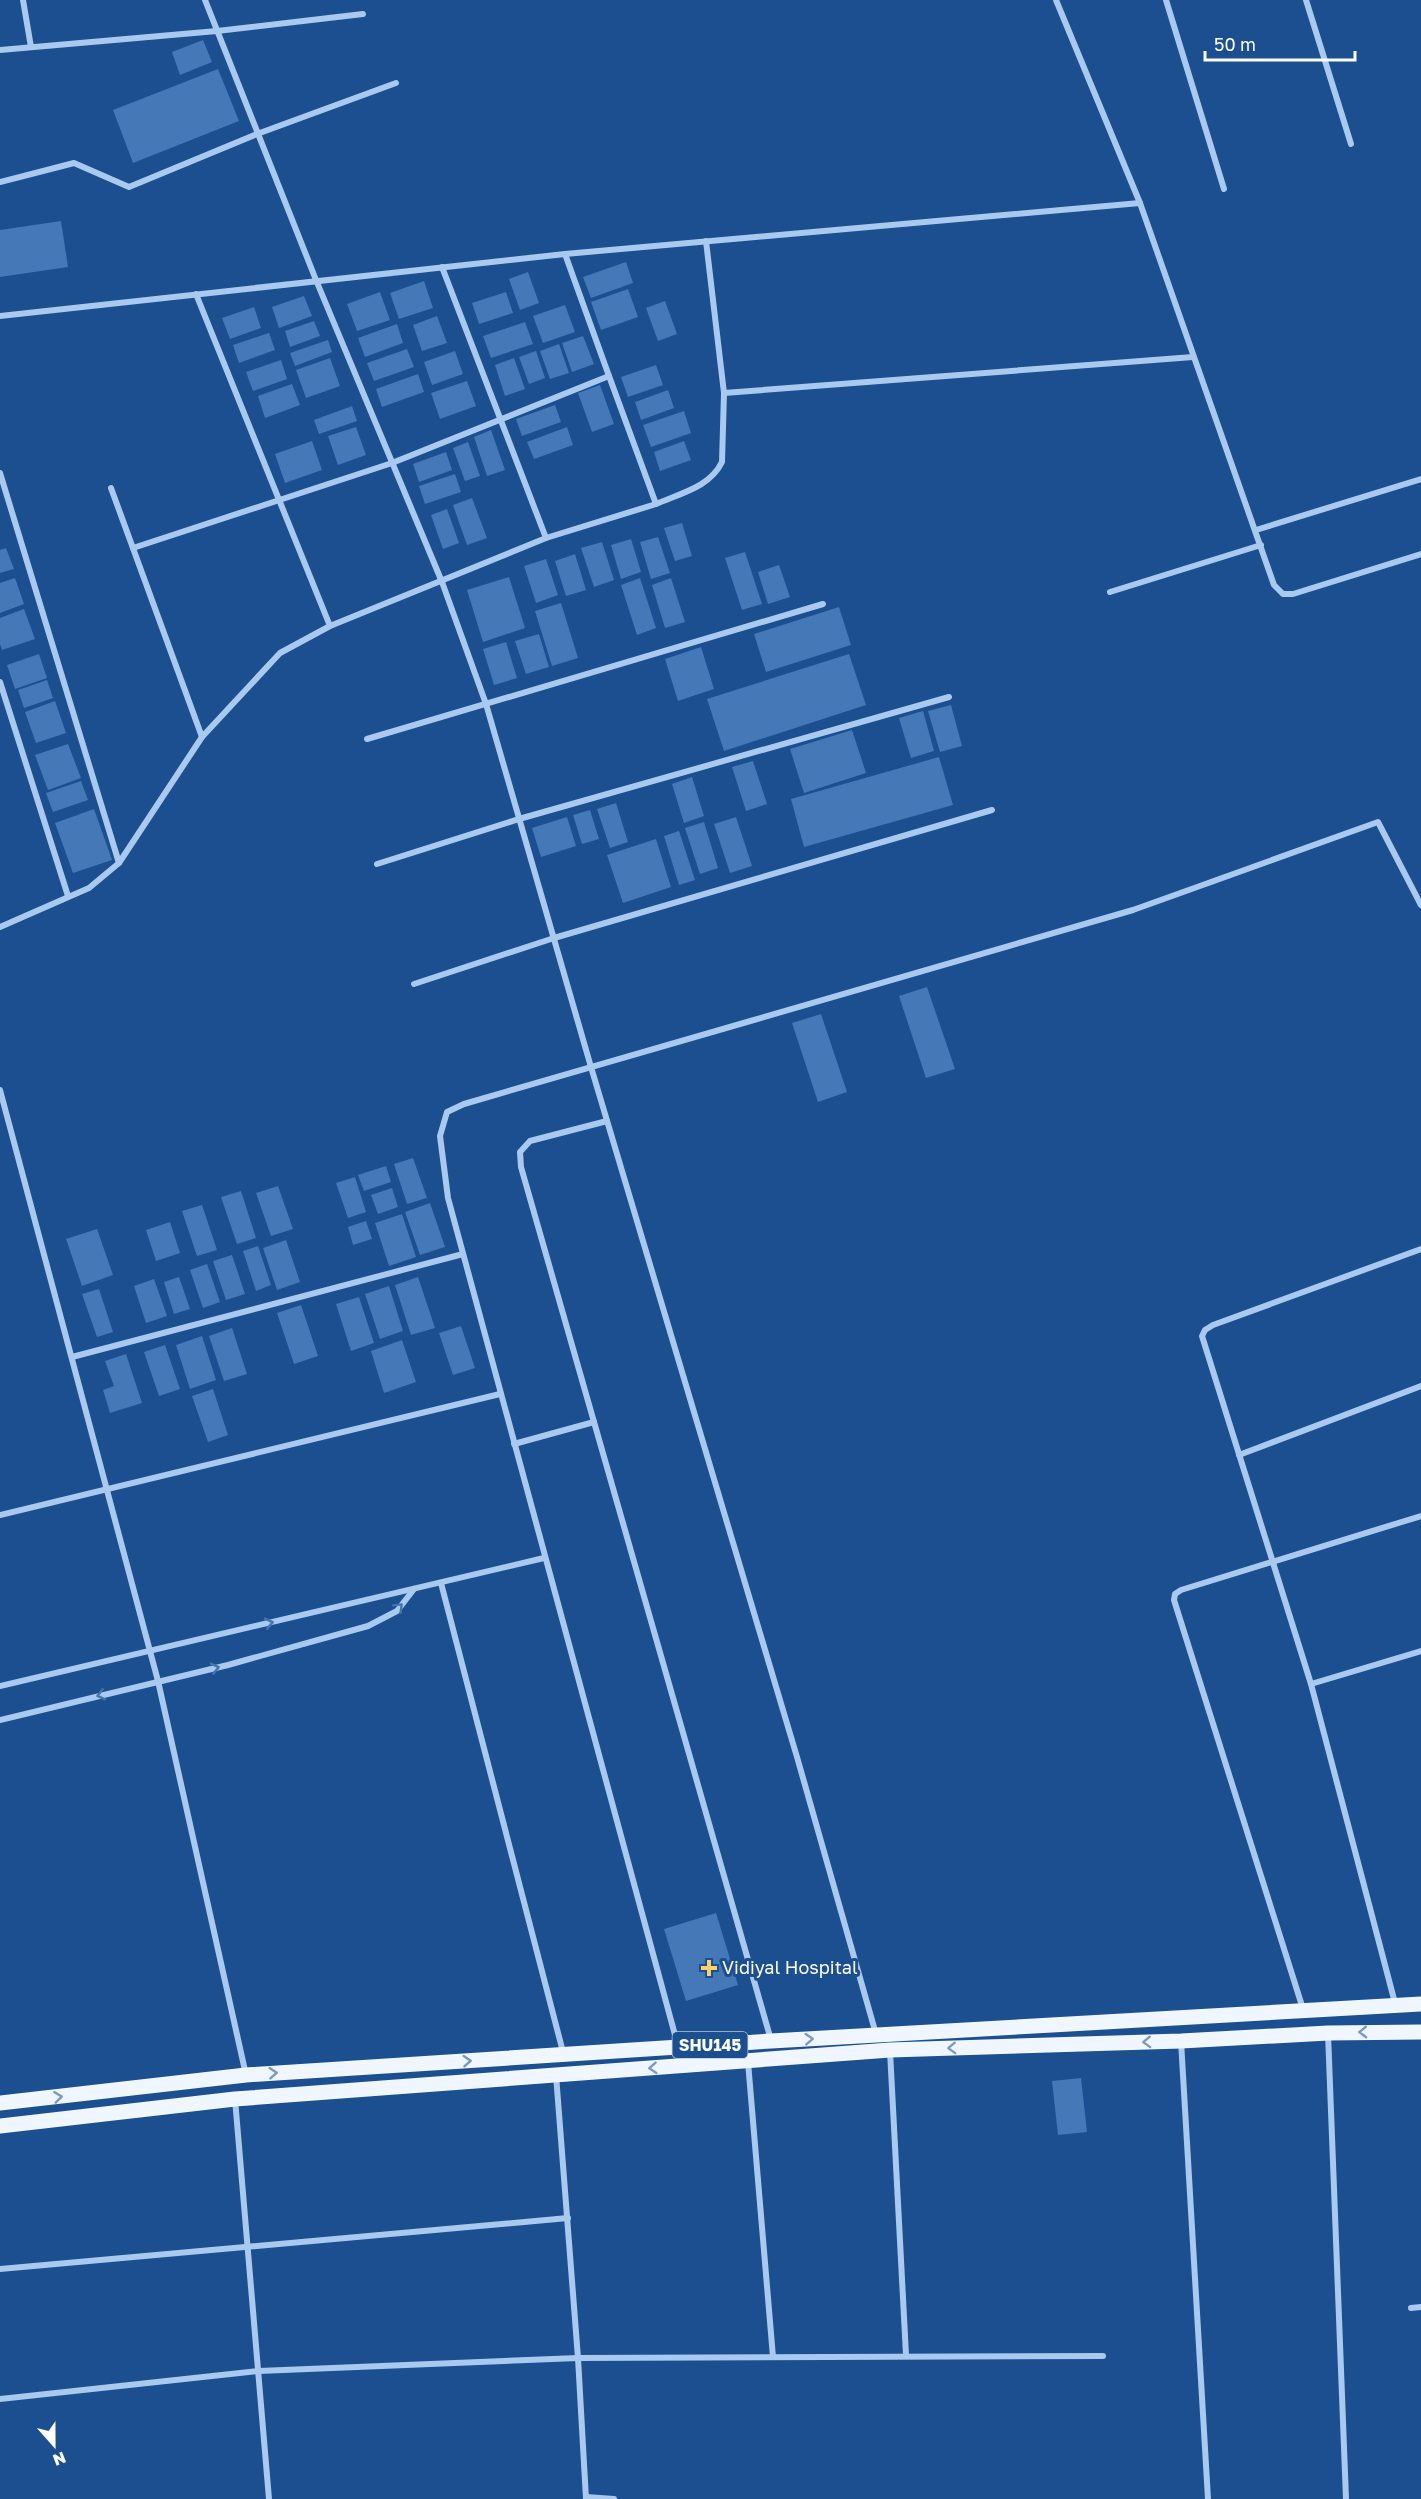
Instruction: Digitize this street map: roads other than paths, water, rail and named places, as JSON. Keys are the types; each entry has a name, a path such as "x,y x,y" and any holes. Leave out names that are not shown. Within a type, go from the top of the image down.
{"main road":[{"name":"SHU145","path":"0,2103 246,2075 771,2041 1421,2004"},
{"path":"0,2126 235,2099 890,2050 1181,2041 1328,2033 1421,2032"}],"street":[{"path":"23,0 32,47"},
{"path":"205,0 316,280 442,582 486,704 877,2035"},
{"path":"1056,0 1140,203 1274,585 1282,594 1293,594 1421,554"},
{"path":"1166,0 1224,189"},
{"path":"1306,0 1351,144"},
{"path":"0,50 217,31 363,14"},
{"path":"0,182 74,163 129,187 257,134 396,83"},
{"path":"0,316 565,254 1140,203"},
{"path":"0,927 89,888 119,862 202,737 280,653 330,626 546,538 656,504 709,481 722,462 724,393 706,242"},
{"path":"565,254 656,504"},
{"path":"442,267 546,538"},
{"path":"196,294 330,626"},
{"path":"724,393 1193,357"},
{"path":"133,548 392,463 609,376"},
{"path":"0,473 119,862"},
{"path":"1256,530 1421,479"},
{"path":"111,488 202,737"},
{"path":"1110,592 1260,544"},
{"path":"368,739 823,604"},
{"path":"0,682 68,896"},
{"path":"377,864 519,819 949,697"},
{"path":"414,984 554,938 992,810"},
{"path":"679,2047 448,1198 440,1136 447,1112 464,1104 1133,910 1378,822 1421,905"},
{"path":"0,1090 158,1681 246,2075"},
{"path":"607,1121 530,1141 520,1152 521,1167 771,2041"},
{"path":"1396,2005 1311,1684 1202,1336 1205,1330 1213,1325 1421,1249"},
{"path":"72,1357 463,1254"},
{"path":"1239,1455 1421,1386"},
{"path":"0,1515 500,1394"},
{"path":"514,1444 594,1422"},
{"path":"1303,2009 1174,1600 1175,1594 1181,1590 1421,1516"},
{"path":"0,1686 544,1557"},
{"path":"441,1583 563,2055"},
{"path":"0,1720 228,1665 368,1626 397,1611 414,1589"},
{"path":"1311,1684 1421,1651"},
{"path":"1328,2033 1346,2499"},
{"path":"1181,2041 1208,2499"},
{"path":"890,2050 906,2355"},
{"path":"748,2061 773,2357"},
{"path":"556,2075 568,2217 586,2498 614,2499"},
{"path":"235,2099 269,2499"},
{"path":"0,2269 568,2217"},
{"path":"1411,2308 1421,2307"},
{"path":"0,2399 259,2371 578,2358 1103,2356"}],"place":[{"name":"Vidiyal Hospital","path":"709,1968"}]}
